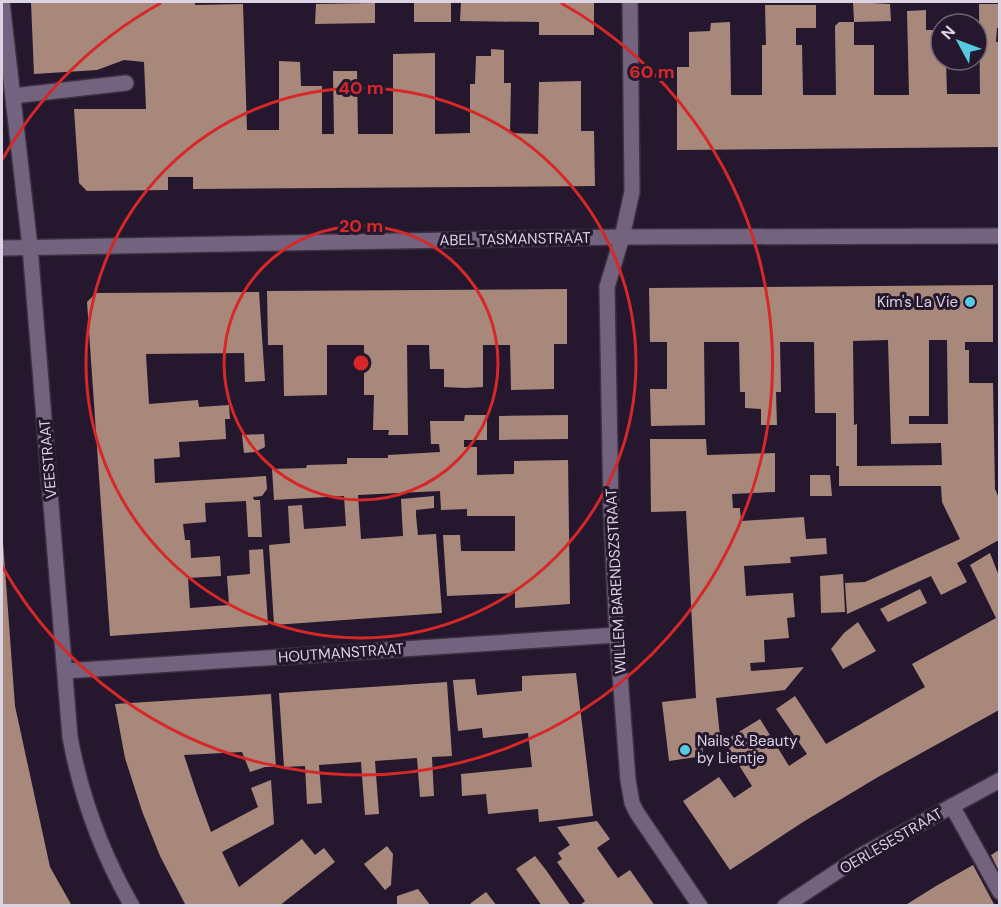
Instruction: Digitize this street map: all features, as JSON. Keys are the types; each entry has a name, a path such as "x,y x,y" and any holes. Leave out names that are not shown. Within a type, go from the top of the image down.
{"street":[{"name":"VEESTRAAT","path":"2,2 30,246 70,737 77,775 97,834 113,873 132,906"},
{"name":"WILLEM BARENDSZSTRAAT","path":"630,2 632,192 607,287 611,511 617,635 628,780 632,803 643,823 700,906"},
{"path":"13,96 126,83"},
{"name":"ABEL TASMANSTRAAT","path":"2,248 622,237 999,236"},
{"name":"HOUTMANSTRAAT","path":"65,671 617,635"},
{"name":"OERLESESTRAAT","path":"785,906 862,855 999,780"},
{"path":"952,806 999,892"}],"building":[{"path":"31,2 243,4 247,130 279,130 279,61 300,62 301,86 322,86 322,134 334,134 333,71 357,71 358,134 393,134 393,54 435,53 435,134 470,133 470,84 475,84 476,56 491,56 491,49 504,50 504,83 511,83 510,133 538,134 539,82 581,81 581,131 594,131 595,186 193,189 193,177 168,177 168,190 87,191 79,183 74,109 146,109 144,62 124,60 97,70 34,74"},
{"path":"461,2 594,2 594,35 539,35 539,22 460,21"},
{"path":"853,2 890,4 891,21 854,22"},
{"path":"375,3 375,23 315,24 316,4"},
{"path":"414,3 451,3 451,22 414,22"},
{"path":"979,4 999,4 999,28 997,28 996,42 999,42 999,147 677,150 677,67 689,67 689,32 710,31 711,23 730,22 731,95 762,95 762,45 766,45 765,5 816,5 816,28 796,28 796,45 802,45 803,95 836,95 835,26 839,22 854,22 854,45 874,45 874,95 909,95 907,11 926,10 926,30 929,30 929,72 946,72 947,94 980,94 980,72 989,72 989,12 979,12"},
{"path":"993,285 993,342 965,342 965,350 969,350 969,383 993,383 995,489 999,498 999,540 957,563 967,582 941,595 931,576 847,614 845,583 865,582 960,539 942,502 941,486 839,486 839,466 836,466 836,413 815,413 814,342 780,342 781,392 776,392 777,425 761,425 761,409 745,408 745,392 740,392 739,342 704,342 705,425 651,426 650,389 667,389 667,342 650,342 649,288","holes":["888,340 891,444 941,443 942,465 857,466 853,341","929,340 947,340 948,424 909,424 909,416 929,416"]},
{"path":"567,289 567,344 554,344 554,389 511,390 510,345 483,345 483,387 444,387 444,369 430,369 429,345 407,345 408,435 388,435 389,430 373,430 374,395 364,395 364,345 327,345 327,395 284,396 283,345 268,345 267,291"},
{"path":"259,292 265,381 245,382 244,353 146,354 149,404 198,400 199,407 229,405 230,419 225,419 226,439 179,442 180,457 154,459 155,483 266,476 267,489 262,496 253,497 254,500 260,500 262,537 248,537 246,501 205,503 206,522 183,524 185,540 190,540 191,558 220,556 221,576 188,578 190,608 229,605 227,576 250,574 249,550 263,549 268,625 110,636 87,302 96,293"},
{"path":"465,415 487,415 487,440 464,440 464,447 477,447 477,475 514,474 514,461 568,460 570,604 515,608 515,593 447,596 443,535 460,535 461,551 515,551 515,516 467,516 467,509 441,510 440,491 358,495 361,539 403,536 401,499 434,496 434,508 416,510 416,516 418,535 436,534 442,613 274,625 269,545 290,543 288,506 302,505 304,529 346,526 344,496 274,500 272,469 347,464 347,458 388,458 388,455 440,452 439,444 431,444 430,421 464,421"},
{"path":"568,415 568,439 499,440 499,416"},
{"path":"264,434 265,447 255,452 244,453 242,435"},
{"path":"650,439 706,439 707,455 775,453 775,492 732,494 733,508 740,508 741,521 804,517 806,539 826,538 827,554 790,557 791,563 744,566 746,596 793,593 795,617 787,618 789,638 764,640 765,662 750,663 751,671 804,667 785,690 716,698 720,736 702,738 703,756 669,761 662,702 696,698 686,511 651,512"},
{"path":"810,475 830,475 832,496 810,496"},
{"path":"2,542 15,706 50,867 72,906 2,906"},
{"path":"990,553 999,576 999,710 878,777 803,822 730,870 683,801 719,777 734,798 752,786 724,741 760,719 789,766 807,754 776,709 795,696 826,744 925,687 912,664 996,618 970,565"},
{"path":"843,574 845,612 821,613 820,576"},
{"path":"920,589 927,603 888,622 880,609"},
{"path":"858,622 876,651 843,669 831,649 844,633"},
{"path":"576,673 593,816 539,822 538,809 488,814 486,794 462,796 461,774 532,767 528,733 483,738 482,728 458,731 453,680 475,679 477,695 522,691 522,676"},
{"path":"447,682 452,756 432,757 434,796 420,797 417,758 375,761 379,814 365,815 361,762 319,765 322,803 307,804 305,766 284,767 279,693"},
{"path":"271,694 276,767 265,767 250,772 242,752 184,755 211,832 258,807 251,788 271,780 274,824 222,852 239,887 302,839 315,855 324,848 335,862 279,906 186,906 160,856 142,811 125,758 115,704"},
{"path":"597,821 610,839 597,848 618,878 630,870 655,906 579,906 585,901 557,862 562,859 558,853 570,845 557,827"},
{"path":"387,846 393,854 391,885 385,890 364,864"},
{"path":"999,850 999,871 991,855"},
{"path":"535,856 571,906 542,906 516,869"},
{"path":"973,865 995,906 904,906 936,886"},
{"path":"418,889 431,906 397,906 397,896"},
{"path":"486,892 497,906 469,906 471,903"}],"place":[{"name":"Kim's La Vie","path":"970,302"},
{"name":"Nails & Beauty by Lientje","path":"685,750"}]}
